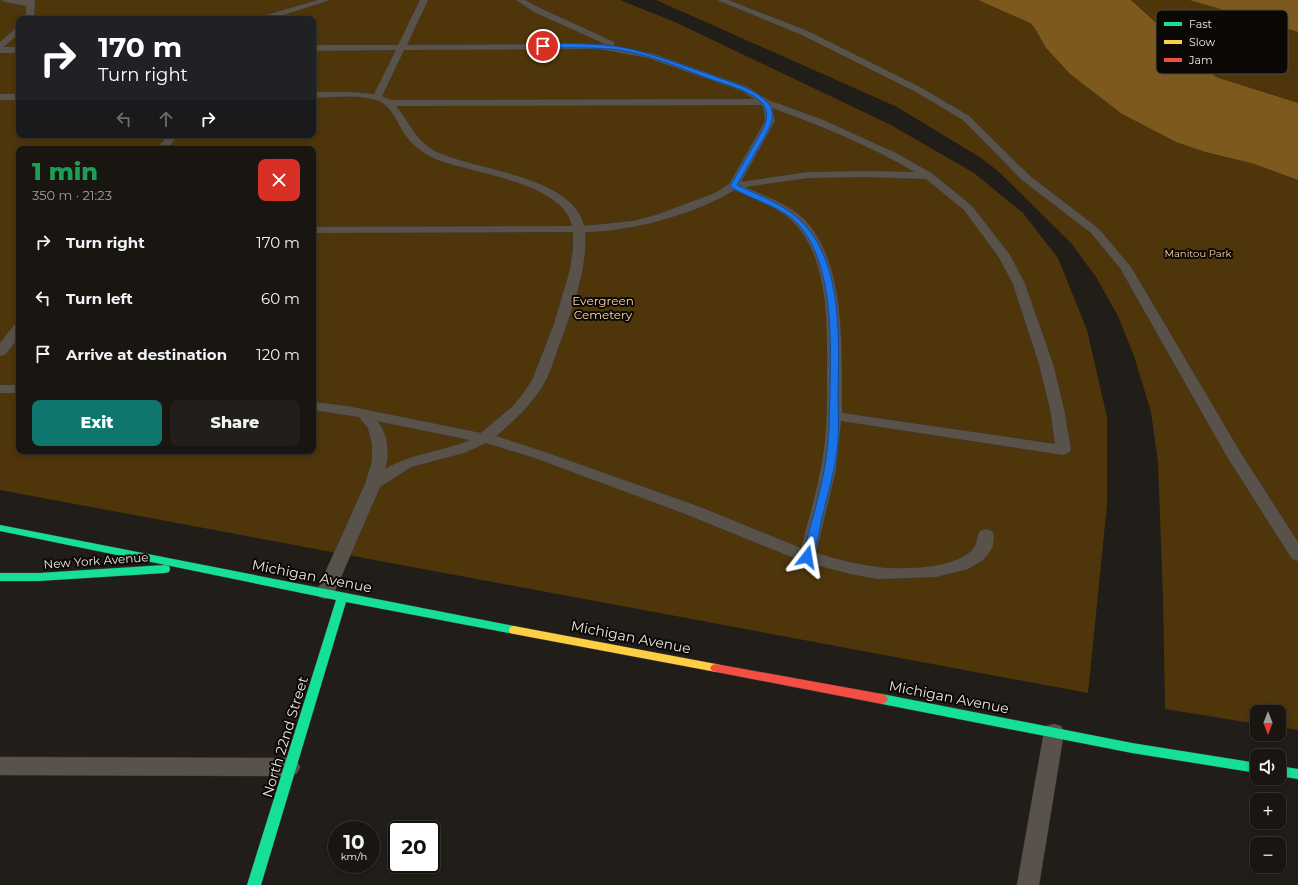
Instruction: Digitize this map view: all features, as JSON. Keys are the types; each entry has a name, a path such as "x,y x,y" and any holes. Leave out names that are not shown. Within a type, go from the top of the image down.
{"street":[{"name":"Michigan Avenue","path":"0,528 325,593 1132,748 1250,767"},
{"name":"New York Avenue","path":"0,577 39,577 194,566"},
{"name":"North 22nd Street","path":"254,885 342,596"},
{"path":"1286,772 1298,774"}],"lane":[{"path":"5,0 31,2 30,16"},
{"path":"273,16 326,0"},
{"path":"382,101 402,48 424,0"},
{"path":"520,0 537,10 621,49"},
{"path":"722,0 805,33 919,90 966,118 1026,178 1095,231 1125,267 1234,456 1298,555"},
{"path":"0,46 16,33"},
{"path":"316,48 575,46 621,49 651,56 745,89 765,102 857,137 929,176 968,208 1004,255 1019,284 1046,364 1057,408 1063,450 834,416"},
{"path":"0,50 16,50"},
{"path":"316,95 353,95 382,101 765,102"},
{"path":"0,97 16,97"},
{"path":"374,484 395,469 412,461 462,448 484,438 519,407 536,386 555,341 569,298 578,262 579,230 574,214 565,203 553,194 538,186 463,164 423,149 405,129 400,116 382,101"},
{"path":"733,186 770,121 769,111 765,102"},
{"path":"164,146 171,138"},
{"path":"316,230 579,230 614,228 660,217 703,202 719,195 733,186 808,175 868,174 929,176"},
{"path":"733,186 787,212 800,222 810,235 818,252 828,281 833,312 833,442 827,476 807,557"},
{"path":"0,352 16,332"},
{"path":"0,389 16,389"},
{"path":"316,406 364,414 484,438 540,455 694,511 807,557 850,568 878,572 909,573 936,570 962,564 977,556 985,546 986,535"},
{"path":"325,593 374,484 380,461 380,445 375,427 364,414"},
{"path":"1028,885 1054,732"},
{"path":"0,766 290,767"}],"green space":[{"name":"Evergreen Cemetery","path":"0,0 620,0 675,22 891,125 974,173 1023,213 1058,258 1087,330 1107,417 1107,505 1088,693 0,490"},
{"name":"Manitou Park","path":"656,0 978,0 1030,23 1034,27 1046,48 1070,74 1122,114 1176,142 1205,152 1251,163 1298,180 1298,730 1286,728 1286,705 1250,705 1250,723 1165,709 1158,462 1151,412 1134,356 1118,316 1096,277 1071,243 999,172 981,158 897,107"},
{"path":"1131,0 1189,0 1223,10 1156,10 1156,23"},
{"path":"1288,29 1298,32 1298,103 1216,77 1213,74 1288,74"}],"shaded area":[{"path":"978,0 1131,0 1156,23 1156,74 1213,74 1216,77 1298,103 1298,180 1251,163 1205,152 1176,142 1122,114 1070,74 1046,48 1034,27 1030,23"},
{"path":"1189,0 1298,0 1298,32 1288,29 1288,10 1223,10"}],"traffic: fast":[{"path":"0,528 514,630"},
{"path":"0,577 39,577 165,569"},
{"path":"254,885 342,597"},
{"path":"882,699 1132,748 1250,767"},
{"path":"1286,772 1298,774"}],"traffic: slow":[{"path":"514,630 716,668"}],"traffic: jam":[{"path":"716,668 882,699"}],"route":[{"path":"543,46 599,46 637,52 667,61 745,89 765,102 769,111 770,121 733,186 787,212 800,222 810,235 818,252 828,281 833,312 833,442 827,476 807,557"}]}
